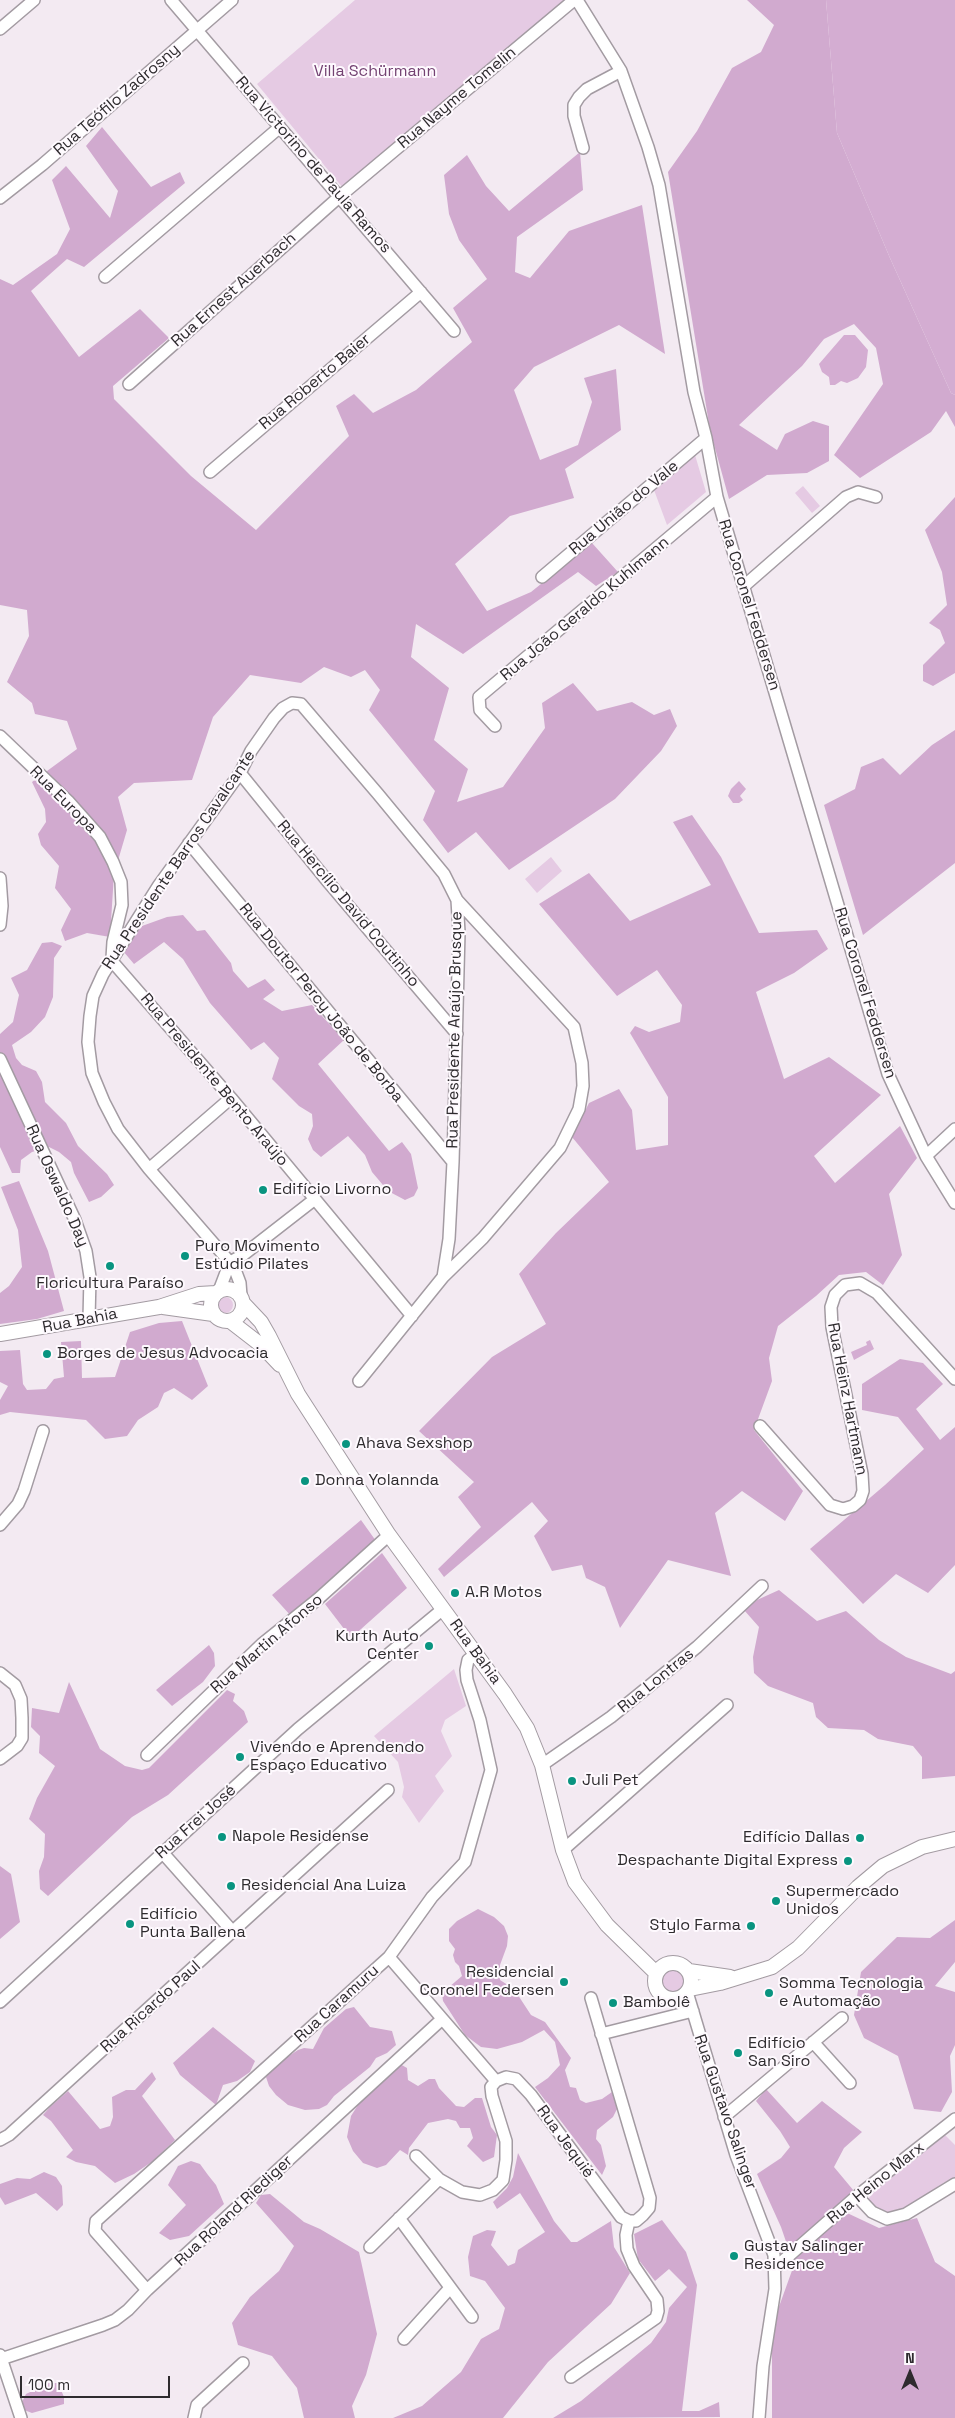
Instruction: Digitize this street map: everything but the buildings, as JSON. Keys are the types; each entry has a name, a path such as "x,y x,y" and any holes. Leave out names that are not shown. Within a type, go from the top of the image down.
{"main road":[{"path":"231,1289 242,1300 240,1315 230,1321 220,1320 213,1314 210,1306 217,1292 231,1289"},
{"name":"Rua Bahia","path":"0,1334 159,1307 199,1294 217,1292"},
{"name":"Rua Bahia","path":"242,1300 272,1340 285,1370 333,1451 389,1535 476,1654 527,1728 542,1765 563,1850 575,1882 607,1925 656,1973"},
{"name":"Rua Bahia","path":"159,1307 213,1314"},
{"name":"Rua Bahia","path":"230,1321 261,1345 285,1370"},
{"path":"741,1977 720,1977 689,1971 681,1964 670,1962 662,1966 656,1973 654,1981 656,1988 671,1999 688,1991 741,1977 772,1967 809,1938 858,1887 883,1866 922,1847 955,1839"},
{"name":"Rua Bahia","path":"631,1947 670,1962"},
{"path":"688,1991 692,1980 689,1971"}],"street":[{"path":"0,29 34,0"},
{"name":"Rua Victorino de Paula Ramos","path":"171,0 454,331"},
{"name":"Rua Teófilo Zadrosny","path":"0,198 42,165 232,0"},
{"name":"Rua Coronel Feddersen","path":"576,0 621,71 641,125 659,185 694,392 706,438 717,497 888,1074 926,1156 955,1202"},
{"name":"Rua Nayme Tomelin","path":"339,196 576,0"},
{"path":"582,148 574,116 574,105 587,89 621,71"},
{"path":"105,277 280,127"},
{"name":"Rua Ernest Auerbach","path":"129,384 339,196"},
{"name":"Rua Roberto Baier","path":"210,472 421,292"},
{"name":"Rua União do Vale","path":"542,577 706,438"},
{"path":"744,586 846,497 858,492 876,497"},
{"name":"Rua João Geraldo Kuhlmann","path":"495,726 480,710 479,697 717,497"},
{"name":"Rua Presidente Barros Cavalcante","path":"242,1300 238,1273 149,1169 118,1129 92,1073 88,1042 90,1016 93,996 112,960 159,885 240,772 251,751 274,718 283,708 292,703 300,704"},
{"name":"Rua Presidente Araújo Brusque","path":"300,704 444,874 457,900 459,932 457,1034 449,1239 443,1278"},
{"name":"Rua Europa","path":"0,736 68,801 100,838 121,882 122,905 113,942 112,960"},
{"name":"Rua Hercílio David Coutinho","path":"240,772 329,883 457,1034"},
{"name":"Rua Doutor Percy João de Borba","path":"189,843 452,1162"},
{"path":"0,878 2,906 0,925"},
{"path":"359,1381 443,1278 483,1238 560,1148 579,1109 583,1086 581,1054 574,1027 457,900"},
{"name":"Rua Presidente Bento Araújo","path":"112,960 231,1098 412,1316"},
{"name":"Rua Oswaldo Day","path":"0,1059 75,1220 86,1251 90,1277 89,1319"},
{"path":"149,1169 231,1098"},
{"path":"926,1156 955,1129"},
{"path":"217,1292 230,1262 243,1255 315,1199"},
{"name":"Rua Heinz Hartmann","path":"760,1426 830,1505 842,1509 853,1506 860,1500 863,1491 862,1474 832,1327 831,1307 835,1294 845,1285 860,1283 877,1293 955,1379"},
{"path":"0,1525 14,1510 24,1491 42,1431"},
{"name":"Rua Martin Afonso","path":"147,1755 262,1644 318,1599 389,1535"},
{"name":"Rua Lontras","path":"542,1765 611,1717 697,1647 762,1586"},
{"name":"Rua Frei José","path":"0,2002 298,1729 443,1609"},
{"name":"Rua Caramuru","path":"147,2290 96,2231 96,2221 389,1957 432,1897 465,1862 474,1824 489,1782 491,1770 489,1753 466,1670 468,1660 476,1654"},
{"path":"0,1673 15,1685 21,1699 22,1738 17,1746 0,1759"},
{"path":"563,1850 727,1705"},
{"name":"Rua Ricardo Paul","path":"0,2140 9,2136 388,1790"},
{"path":"162,1852 233,1932"},
{"path":"389,1957 441,2020 496,2081 491,2087 492,2096 506,2141 503,2180 493,2190 480,2195 462,2192 439,2179 416,2156"},
{"name":"Rua Gustavo Salinger","path":"688,1991 736,2155 772,2246 776,2267 775,2289 763,2366 759,2418"},
{"path":"571,2377 656,2318 658,2311 657,2300 634,2266 627,2249 626,2235 629,2221 636,2221 643,2215 649,2208 650,2198 591,1998"},
{"path":"664,2018 671,1999 693,2011"},
{"path":"601,2034 693,2011"},
{"path":"724,2117 842,2018"},
{"name":"Rua Roland Riediger","path":"1,2357 115,2320 441,2020"},
{"path":"813,2042 850,2083"},
{"name":"Rua Jequié","path":"496,2081 506,2076 516,2079 531,2095 621,2217 629,2221"},
{"name":"Rua Heino Marx","path":"776,2267 857,2196 955,2119"},
{"path":"370,2247 439,2179"},
{"path":"857,2196 872,2212 886,2219 906,2214 955,2184"},
{"path":"400,2218 472,2318"},
{"path":"404,2339 450,2288"},
{"path":"1,2357 21,2418"},
{"path":"194,2418 197,2405 242,2363"}],"green space":[{"name":"Villa Schürmann","path":"355,0 565,0 343,188 257,84"},
{"path":"695,455 706,492 667,525 654,490"},
{"path":"803,486 820,506 812,513 795,493"},
{"path":"551,857 562,871 537,893 525,879"},
{"path":"222,1297 228,1297 233,1302 231,1311 222,1313 217,1308 217,1302"},
{"path":"454,1669 466,1706 445,1720 441,1731 452,1756 435,1776 444,1791 419,1823 402,1797 404,1787 398,1762 374,1736"},
{"path":"673,1970 683,1977 684,1981 677,1991 673,1992 663,1985 662,1981 669,1971"},
{"path":"944,2134 955,2145 955,2177 943,2183 902,2212 885,2215 864,2203 888,2178 912,2162"}],"shaded area":[{"path":"747,0 826,0 837,133 890,258 951,393 955,395 955,427 946,411 931,432 860,478 834,455 883,384 876,348 854,324 824,339 802,366 739,425 777,450 785,434 813,421 829,426 829,461 807,473 767,475 729,499 710,430 668,172 697,131 732,68 761,52 774,25"},
{"path":"826,0 955,0 955,395 951,393 890,258 837,133"},
{"path":"102,127 151,187 180,172 185,183 84,267 67,259 31,291 79,357 140,309 169,338 113,386 114,399 191,476 256,530 349,436 336,406 354,394 373,413 416,390 472,342 453,308 487,279 459,240 449,214 444,175 467,155 486,186 509,211 580,152 583,190 517,237 515,272 530,278 569,231 642,205 665,354 619,325 534,367 514,390 540,460 578,445 592,402 584,378 616,369 621,430 565,469 574,498 510,516 455,564 487,611 531,592 592,543 618,572 596,586 578,572 463,654 416,624 411,657 449,688 434,740 468,769 457,802 503,787 545,728 542,703 573,683 597,711 632,702 654,715 670,709 677,726 661,751 615,799 509,870 476,832 448,853 423,820 435,791 369,710 380,690 365,670 351,677 324,667 301,683 250,675 213,717 192,780 134,783 118,797 127,830 114,874 110,937 87,933 65,941 61,930 71,909 55,888 59,866 41,845 38,834 46,822 45,809 32,782 77,749 67,721 35,714 32,703 7,682 29,636 27,610 0,605 0,279 13,285 57,254 70,229 52,180 66,166 110,218 118,191 86,146"},
{"path":"844,335 855,335 868,350 866,367 858,378 847,383 841,381 835,385 830,385 829,377 822,372 819,364"},
{"path":"955,497 955,673 933,686 923,681 923,665 945,643 940,630 929,623 947,605 942,572 925,530"},
{"path":"955,730 955,863 863,935 824,805 855,789 861,767 883,758 900,775 932,745"},
{"path":"739,781 746,789 740,796 743,800 739,803 733,803 728,796 731,789"},
{"path":"692,815 721,857 759,933 817,930 828,949 794,973 756,992 784,1079 829,1057 881,1095 814,1156 835,1183 900,1126 917,1158 889,1194 902,1255 883,1285 866,1272 839,1275 778,1326 769,1358 772,1381 754,1430 803,1491 785,1521 742,1491 715,1513 731,1576 668,1560 620,1628 605,1587 586,1578 582,1565 552,1571 534,1536 548,1521 532,1502 444,1577 438,1569 481,1527 458,1497 474,1482 419,1431 492,1357 546,1324 519,1274 556,1233 609,1182 572,1137 589,1103 619,1089 632,1110 636,1150 668,1145 668,1097 630,1033 635,1026 649,1032 680,1022 682,1005 657,970 617,996 539,904 589,873 630,921 711,885 673,822"},
{"path":"183,915 197,931 205,930 231,963 233,971 248,988 265,979 275,990 263,999 282,1011 312,1005 344,1040 318,1064 389,1151 402,1142 411,1154 418,1188 414,1196 405,1200 388,1191 372,1172 365,1155 348,1136 321,1157 313,1150 308,1139 313,1126 312,1114 299,1106 272,1079 279,1058 264,1042 251,1050 210,1003 183,959 164,942 134,964 123,951 142,926 167,917"},
{"path":"52,942 62,946 54,958 53,997 45,1017 31,1032 12,1045 16,1058 22,1065 36,1071 42,1082 45,1102 66,1123 78,1146 107,1174 114,1185 101,1197 89,1202 74,1173 71,1162 59,1152 49,1147 32,1152 21,1160 20,1173 12,1173 0,1147 0,1034 13,1022 19,995 11,978 27,970 42,943"},
{"path":"19,1181 48,1251 64,1311 37,1319 0,1324 0,1293 9,1286 22,1267 18,1230 1,1187"},
{"path":"182,1321 208,1386 192,1400 174,1388 164,1393 158,1407 138,1420 127,1436 105,1439 86,1420 10,1412 0,1415 0,1400 8,1386 0,1382 0,1351 20,1350 23,1384 27,1390 46,1389 54,1379 64,1377 61,1342 81,1341 82,1378 115,1377 130,1332 159,1323"},
{"path":"870,1340 874,1349 854,1360 851,1352 867,1345 866,1342"},
{"path":"900,1359 923,1363 943,1384 916,1409 940,1440 955,1427 955,1565 928,1593 896,1574 863,1604 810,1549 924,1449 898,1417 862,1410 862,1384"},
{"path":"361,1520 376,1541 291,1616 272,1595"},
{"path":"382,1553 407,1588 351,1638 325,1604"},
{"path":"779,1590 817,1621 846,1611 879,1640 906,1657 951,1674 955,1671 955,1776 922,1779 922,1757 913,1746 878,1739 864,1730 828,1728 816,1717 813,1703 768,1686 754,1673 753,1657 759,1627 744,1610 757,1600"},
{"path":"209,1645 214,1653 215,1666 203,1682 172,1706 156,1690"},
{"path":"69,1682 100,1749 125,1766 142,1770 149,1768 227,1690 235,1694 233,1701 244,1711 248,1722 168,1795 132,1817 48,1896 40,1889 39,1871 44,1857 45,1834 29,1819 37,1798 55,1766 39,1753 40,1736 31,1727 32,1708 59,1713"},
{"path":"0,1866 11,1874 20,1922 0,1939"},
{"path":"478,1909 494,1917 504,1926 508,1936 507,1946 500,1965 500,1980 514,1989 531,2015 545,2022 571,2058 565,2070 570,2087 576,2088 580,2100 586,2103 602,2099 612,2092 617,2109 613,2117 597,2130 596,2139 601,2145 606,2166 602,2175 535,2087 548,2078 560,2065 555,2042 544,2030 522,2042 497,2049 481,2047 465,2035 443,2001 442,1993 462,1976 453,1955 455,1949 449,1941 449,1929 457,1921"},
{"path":"955,1920 955,1962 935,1986 955,1992 955,2045 950,2056 952,2092 941,2112 914,2109 898,2056 864,2038 854,2015 861,1972 897,1937 930,1938"},
{"path":"354,2007 370,2027 392,2031 396,2045 387,2053 376,2058 370,2067 334,2096 327,2105 319,2109 305,2110 288,2105 276,2095 269,2086 266,2077 278,2063 298,2050 304,2048 313,2049 324,2028 346,2009"},
{"path":"213,2027 255,2061 250,2072 237,2081 223,2085 216,2105 180,2075 173,2063"},
{"path":"400,2064 407,2068 408,2080 418,2086 429,2079 435,2079 439,2088 456,2106 464,2107 475,2098 482,2098 491,2127 497,2135 494,2157 483,2162 467,2146 473,2138 470,2128 460,2128 456,2121 448,2119 428,2123 409,2148 408,2155 400,2150 386,2165 377,2168 363,2163 353,2151 347,2137 351,2116 358,2105"},
{"path":"152,2072 156,2079 142,2096 175,2140 153,2161 134,2174 115,2183 95,2166 76,2162 66,2157 73,2150 51,2121 43,2115 50,2107 68,2091 100,2129 110,2126 113,2117 112,2097 126,2090 135,2090"},
{"path":"766,2089 797,2123 822,2101 862,2132 844,2148 834,2167 854,2191 845,2212 879,2228 917,2218 935,2262 955,2276 955,2418 772,2418 772,2346 776,2315 794,2265 781,2227 757,2174 781,2158 790,2147 756,2101"},
{"path":"518,2153 554,2221 571,2242 577,2242 611,2221 614,2247 630,2273 611,2304 548,2362 503,2418 393,2418 422,2406 461,2372 481,2339 499,2329 505,2308 485,2281 470,2276 468,2257 473,2236 487,2230 496,2231 491,2245 508,2266 515,2263 518,2250 545,2232 520,2193 497,2209 493,2202 507,2188 513,2177"},
{"path":"191,2161 200,2164 216,2185 224,2204 189,2236 170,2240 159,2233 186,2205 168,2185 178,2166"},
{"path":"44,2172 56,2177 62,2186 63,2205 57,2211 36,2193 5,2205 0,2197 0,2184 17,2178 30,2179"},
{"path":"270,2194 304,2222 320,2229 359,2252 377,2334 366,2375 352,2406 355,2418 304,2418 297,2388 272,2356 238,2345 232,2323 250,2297 279,2271 294,2246 256,2203 261,2195"},
{"path":"662,2220 686,2252 697,2285 682,2411 699,2411 719,2402 720,2417 553,2418 581,2401 651,2343 666,2322 669,2308 687,2287 669,2269 655,2281 638,2259 634,2234"},
{"path":"49,2383 58,2383 64,2397 64,2404 32,2413 24,2410 22,2402 26,2394"}],"place":[{"name":"Edifício Livorno","path":"263,1190"},
{"name":"Puro Movimento Estúdio Pilates","path":"185,1256"},
{"name":"Floricultura Paraíso","path":"110,1266"},
{"name":"Borges de Jesus Advocacia","path":"47,1354"},
{"name":"Ahava Sexshop","path":"346,1444"},
{"name":"Donna Yolannda","path":"305,1481"},
{"name":"A.R Motos","path":"455,1593"},
{"name":"Kurth Auto Center","path":"429,1646"},
{"name":"Vivendo e Aprendendo Espaço Educativo","path":"240,1757"},
{"name":"Juli Pet","path":"572,1781"},
{"name":"Napole Residense","path":"222,1837"},
{"name":"Edifício Dallas","path":"860,1838"},
{"name":"Despachante Digital Express","path":"848,1861"},
{"name":"Residencial Ana Luiza","path":"231,1886"},
{"name":"Supermercado Unidos","path":"776,1901"},
{"name":"Edifício Punta Ballena","path":"130,1924"},
{"name":"Stylo Farma","path":"751,1926"},
{"name":"Residencial Coronel Federsen","path":"564,1982"},
{"name":"Somma Tecnologia e Automação","path":"769,1993"},
{"name":"Bambolê","path":"613,2003"},
{"name":"Edifício San Siro","path":"738,2053"},
{"name":"Gustav Salinger Residence","path":"734,2256"}]}
